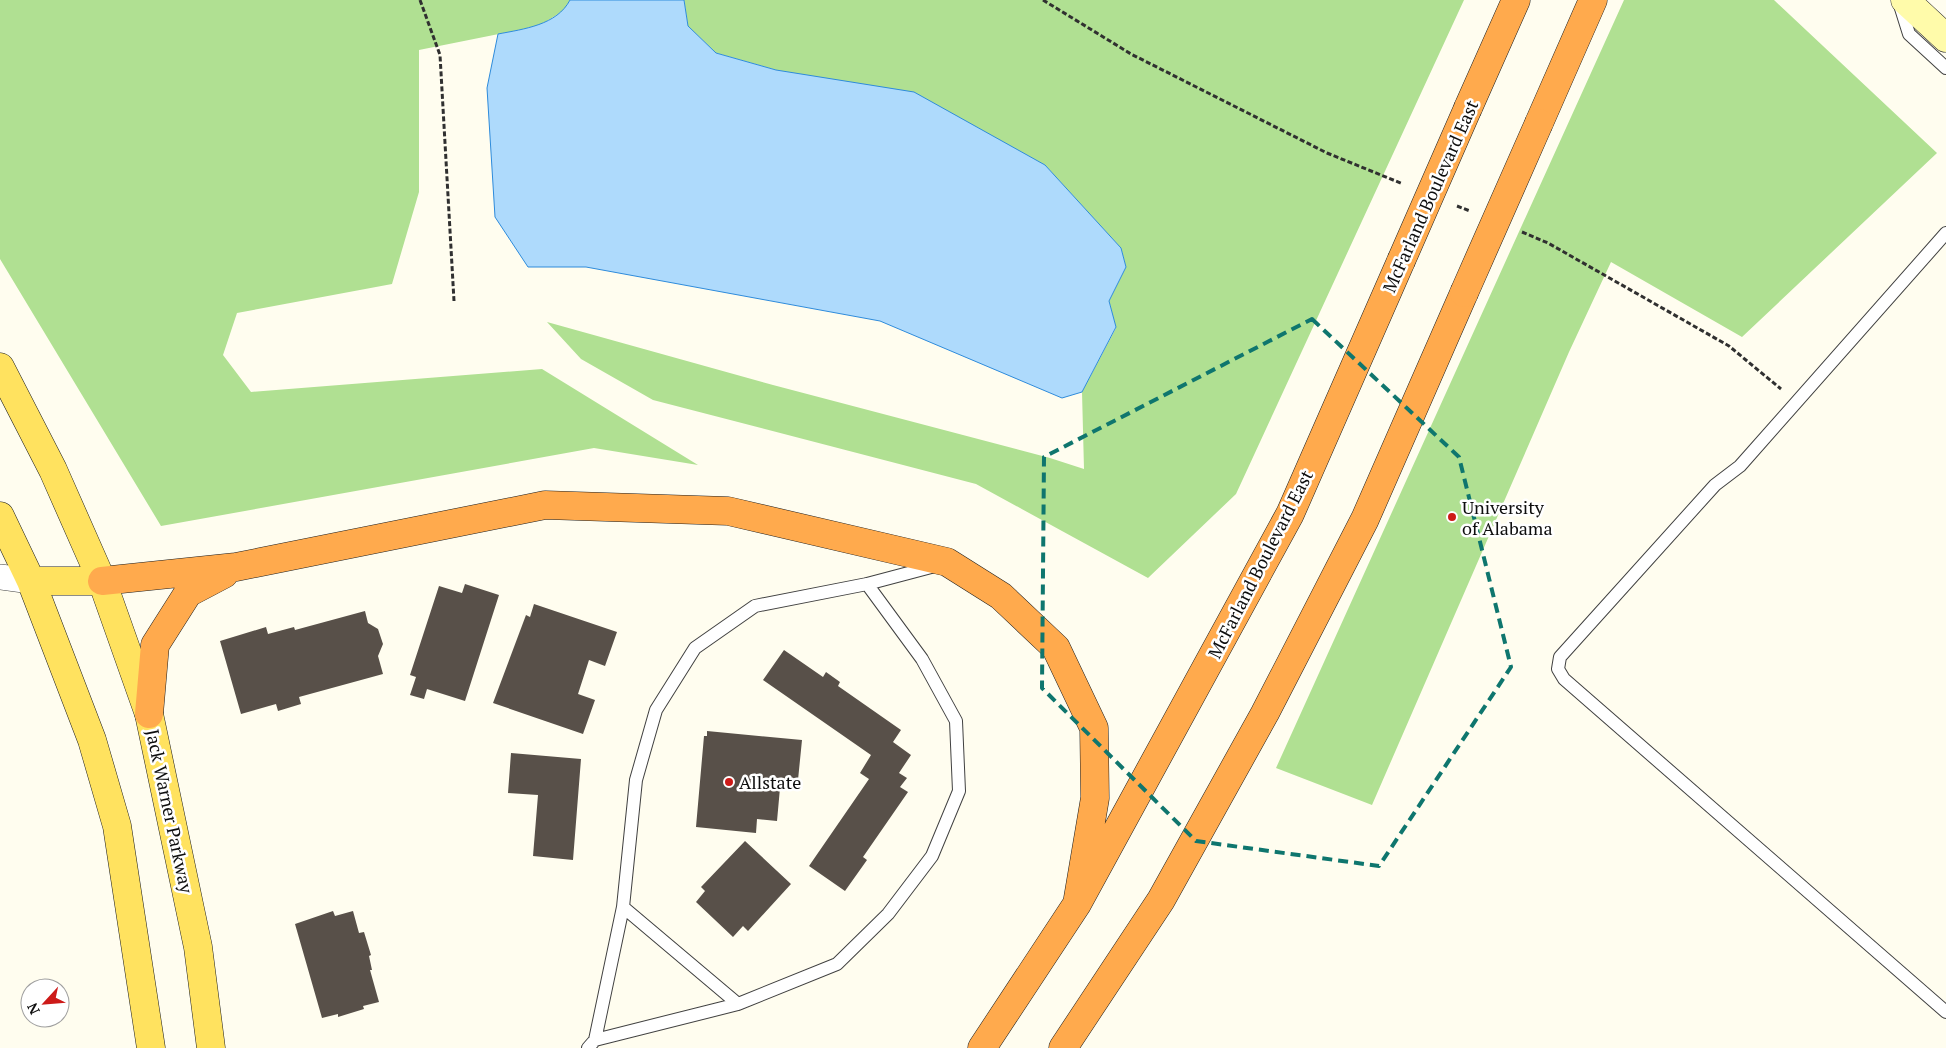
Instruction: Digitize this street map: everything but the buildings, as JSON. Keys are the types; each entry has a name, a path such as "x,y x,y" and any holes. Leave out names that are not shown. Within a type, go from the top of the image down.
{"highway":[{"name":"McFarland Boulevard East","path":"982,1048 1077,904 1290,514 1516,0"},
{"path":"1064,1048 1161,900 1265,714 1365,518 1593,0"},
{"path":"102,581 236,567 545,506 728,511 947,562 1001,596 1056,648 1094,728 1095,798 1077,904"},
{"path":"149,714 155,644 188,593 236,567"}],"main road":[{"name":"Jack Warner Parkway","path":"0,367 53,470 102,581 149,714 198,946 211,1048"},
{"path":"0,516 31,581 92,740 117,826 151,1048"},
{"path":"31,581 102,581"}],"street":[{"path":"1905,0 1946,38"},
{"path":"0,577 31,581"}],"lane":[{"path":"1899,0 1909,34 1946,68"},
{"path":"1946,233 1740,466 1715,485 1609,601 1560,656 1558,668 1564,679 1946,1012"},
{"path":"867,584 922,660 956,721 960,791 932,856 888,914 837,964 738,1004 592,1044 623,907 636,780 656,710 695,648 755,606 867,584 947,562"},
{"path":"623,907 738,1004"}],"path":[{"path":"420,0 440,54 454,301"}],"highlighted area":[{"path":"1312,319 1459,457 1511,667 1379,866 1196,841 1042,688 1044,457"}],"green space":[{"path":"0,0 570,0 566,9 539,26 419,50 419,192 392,284 237,313 223,355 251,392 542,369 698,465 594,448 161,526 0,259"},
{"path":"684,0 1464,0 1236,494 1148,578 976,484 653,400 581,359 547,322 773,385 1050,458 1084,469 1082,392 1116,328 1109,301 1126,267 1121,248 1045,165 811,77 776,70 716,53 688,26"},
{"path":"1624,0 1774,0 1937,153 1742,337 1611,262 1569,352 1372,805 1276,768"}],"water":[{"path":"570,0 684,0 688,26 716,53 776,70 914,92 1045,165 1121,248 1126,267 1109,301 1116,327 1082,392 1062,398 880,321 586,267 528,267 495,217 487,88 498,34 529,28 548,20 557,15"}],"place":[{"name":"University of Alabama","path":"1452,517"},
{"name":"Allstate","path":"729,782"}]}
